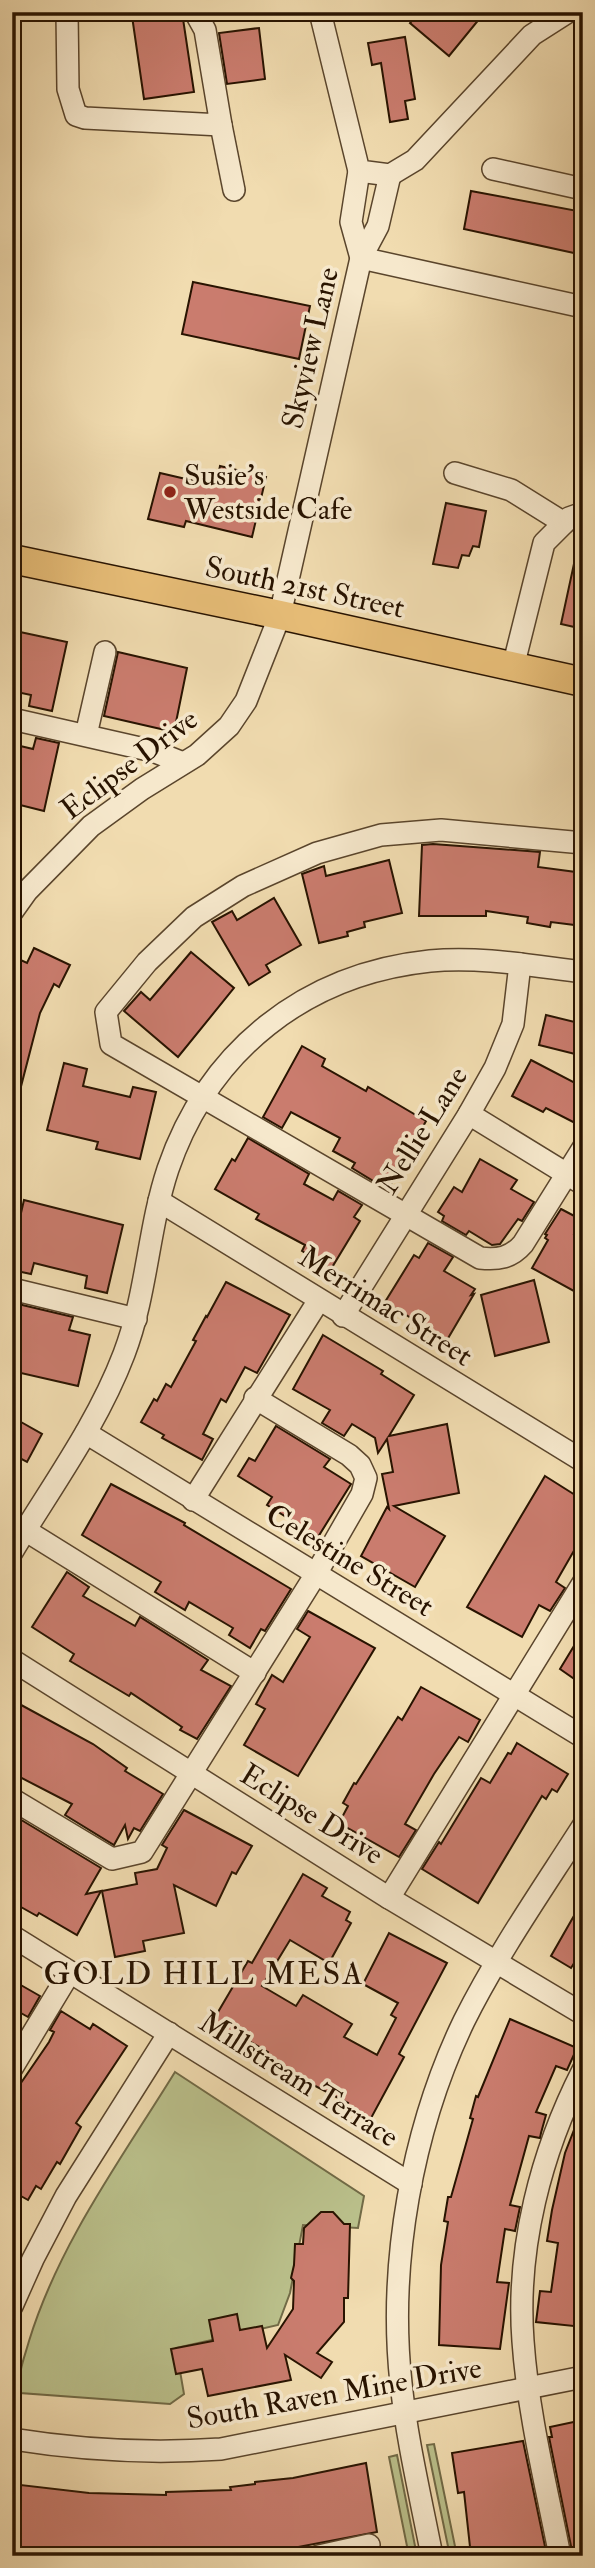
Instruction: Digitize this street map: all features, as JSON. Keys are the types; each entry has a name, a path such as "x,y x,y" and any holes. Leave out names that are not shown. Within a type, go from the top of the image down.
{"main road":[{"name":"South 21st Street","path":"12,559 583,682"}],"street":[{"path":"68,12 68,89 76,115 85,118 221,125"},
{"path":"195,12 205,30 234,190"},
{"name":"Skyview Lane","path":"320,12 359,171 351,222 361,258"},
{"path":"359,171 390,175 415,160 532,35 568,12"},
{"path":"493,169 583,189"},
{"name":"Skyview Lane","path":"280,615 361,258 378,226 390,175"},
{"path":"361,258 583,307"},
{"path":"455,473 511,490 564,523"},
{"path":"513,667 544,543 569,518 583,513"},
{"name":"Eclipse Drive","path":"12,912 27,891 91,826 183,763 229,726 246,701 280,615"},
{"path":"86,735 105,652"},
{"path":"12,719 153,751 183,763"},
{"path":"583,843 441,830 381,835 317,853 243,886 194,917 147,962 106,1012 111,1044 480,1258 503,1258 515,1253 575,1180 583,1148"},
{"path":"12,1552 107,1395 136,1319 159,1201 168,1169 203,1096 243,1048 298,1002 331,986 396,966 468,960 583,972"},
{"name":"Nellie Lane","path":"343,1315 495,1068 513,1024 520,964"},
{"path":"469,1114 575,1180"},
{"name":"Merrimac Street","path":"159,1201 583,1461"},
{"path":"12,1289 136,1319"},
{"path":"193,1500 319,1300"},
{"path":"12,1799 112,1859 142,1852 316,1574 362,1494 366,1478 360,1465 349,1455 255,1398"},
{"name":"Celestine Street","path":"86,1433 583,1737"},
{"path":"25,1530 255,1673"},
{"path":"389,1898 583,1583"},
{"name":"Eclipse Drive","path":"12,1660 389,1898 583,2014"},
{"path":"432,2556 400,2382 398,2314 402,2251 411,2184 430,2107 464,2022 496,1961 583,1826"},
{"name":"Millstream Terrace","path":"12,1936 411,2184"},
{"path":"12,2068 70,1972"},
{"path":"12,2306 66,2196 169,2033"},
{"path":"560,2556 528,2387 523,2341 523,2287 536,2194 551,2142 583,2070"},
{"name":"South Raven Mine Drive","path":"12,2439 65,2447 184,2452 252,2444 583,2377"},
{"path":"319,2556 369,2545"}],"green space":[{"path":"175,2072 364,2196 358,2228 303,2225 290,2293 278,2325 176,2348 184,2394 170,2404 20,2393 19,2379 23,2360 57,2270 93,2202"},
{"path":"434,2444 457,2556 450,2556 427,2445"},
{"path":"397,2455 417,2556 409,2556 389,2457"}],"building":[{"path":"182,12 194,92 144,99 132,16"},
{"path":"419,12 485,12 449,56 410,23"},
{"path":"259,28 265,79 227,84 219,33"},
{"path":"405,37 415,99 405,101 408,119 390,122 381,63 372,65 368,43"},
{"path":"471,191 583,212 583,255 464,229"},
{"path":"193,282 310,306 299,359 182,334"},
{"path":"220,466 266,477 252,537 186,521 184,527 148,519 160,473 216,486"},
{"path":"446,503 486,511 479,547 473,546 469,556 462,555 458,568 433,564"},
{"path":"575,559 583,560 583,629 561,624"},
{"path":"20,632 67,642 52,711 29,706 31,695 12,691 12,638 18,639"},
{"path":"118,652 187,668 174,732 104,716"},
{"path":"36,738 59,743 44,811 12,803 12,744 33,749"},
{"path":"422,845 540,852 538,867 583,873 583,926 551,922 550,927 527,923 528,917 486,911 486,916 419,916"},
{"path":"389,860 402,913 364,922 365,927 347,932 348,936 319,943 302,874 324,866 326,876"},
{"path":"274,898 301,945 266,965 270,972 249,985 212,922 232,911 237,920"},
{"path":"34,948 70,965 59,987 54,984 40,1013 18,1098 12,1097 12,956 27,963"},
{"path":"191,952 234,988 178,1057 124,1011 141,992 150,1000"},
{"path":"546,1015 583,1024 583,1056 539,1045"},
{"path":"302,1046 325,1059 322,1066 366,1091 368,1087 426,1121 391,1184 378,1177 375,1182 352,1168 355,1163 333,1151 340,1138 291,1112 282,1128 263,1117"},
{"path":"531,1060 583,1087 583,1127 546,1108 543,1112 512,1096"},
{"path":"64,1063 87,1069 83,1086 130,1097 133,1087 156,1092 140,1159 96,1149 98,1142 47,1130"},
{"path":"248,1138 309,1174 304,1184 333,1200 338,1191 362,1205 354,1217 360,1221 331,1269 302,1251 305,1245 256,1219 259,1214 215,1189"},
{"path":"480,1159 517,1180 511,1189 534,1202 522,1221 518,1219 500,1244 492,1245 469,1231 466,1235 442,1221 444,1216 438,1212 454,1187 462,1192"},
{"path":"24,1200 123,1225 107,1293 85,1288 87,1276 34,1263 31,1274 12,1270 12,1252"},
{"path":"561,1209 582,1220 574,1234 583,1240 583,1296 532,1268 548,1240 545,1234"},
{"path":"428,1243 453,1257 444,1271 475,1289 447,1340 385,1302 414,1255 419,1258"},
{"path":"534,1280 549,1342 495,1356 481,1295"},
{"path":"226,1282 290,1315 257,1373 245,1367 226,1402 221,1399 203,1434 213,1439 202,1460 162,1438 164,1435 141,1422 166,1384 171,1387 196,1341 193,1340"},
{"path":"18,1304 73,1317 69,1330 90,1335 78,1386 12,1371 12,1312 16,1313"},
{"path":"323,1335 383,1371 381,1374 414,1395 389,1436 447,1424 459,1493 394,1506 445,1536 415,1587 361,1556 387,1507 389,1509 382,1474 393,1472 387,1439 378,1453 375,1438 352,1424 344,1436 322,1423 330,1410 293,1389"},
{"path":"21,1422 42,1434 27,1462 12,1454 12,1437"},
{"path":"276,1426 330,1459 324,1467 351,1484 318,1537 267,1505 272,1497 238,1476 249,1458 255,1461"},
{"path":"545,1476 583,1500 583,1535 556,1582 565,1588 550,1611 539,1605 522,1637 467,1607"},
{"path":"111,1484 185,1523 184,1525 291,1589 265,1631 261,1629 250,1648 229,1635 233,1628 189,1602 185,1610 155,1592 161,1582 82,1535"},
{"path":"67,1572 89,1587 83,1596 135,1626 140,1617 208,1660 201,1670 231,1686 197,1739 180,1730 182,1727 131,1693 129,1696 70,1661 74,1654 32,1627"},
{"path":"308,1611 375,1648 298,1776 244,1745 265,1709 256,1704 272,1675 283,1682 310,1637 297,1629"},
{"path":"583,1631 583,1685 560,1669"},
{"path":"421,1687 480,1720 468,1742 459,1737 434,1774 405,1824 416,1830 399,1857 339,1823 348,1806 343,1803 354,1783 356,1784 398,1717 402,1720"},
{"path":"12,1700 93,1744 127,1768 125,1771 163,1794 140,1831 134,1828 128,1839 125,1825 114,1845 65,1815 72,1804 12,1773"},
{"path":"517,1743 568,1774 557,1792 552,1789 546,1799 542,1796 478,1903 422,1869 439,1842 441,1844 481,1778 490,1783"},
{"path":"184,1810 252,1846 236,1874 232,1872 216,1906 174,1885 184,1933 143,1941 145,1951 115,1957 102,1891 137,1884 135,1873 157,1869 167,1848 162,1845"},
{"path":"18,1818 101,1868 86,1894 101,1891 77,1935 39,1913 37,1916 12,1902 12,1828"},
{"path":"303,1874 327,1888 322,1896 350,1912 346,1920 351,1923 329,1963 290,1940 262,1986 296,2006 303,1995 352,2024 344,2037 377,2055 396,2018 391,2015 398,2003 363,1984 389,1933 447,1963 399,2054 404,2057 370,2120 346,2107 348,2103 265,2057 268,2052 233,2032 232,2036 211,2024 248,1961 252,1963"},
{"path":"583,1900 583,1964 576,1960 571,1968 551,1956"},
{"path":"12,1980 40,1996 28,2017 12,2008"},
{"path":"61,2011 90,2029 93,2024 127,2046 76,2123 81,2127 60,2164 57,2162 41,2189 36,2186 28,2200 12,2191 12,2096 49,2042 54,2032 50,2030"},
{"path":"510,2019 577,2048 567,2070 556,2066 536,2112 546,2115 540,2138 529,2136 510,2205 520,2207 515,2231 505,2229 497,2282 509,2283 500,2349 439,2345 441,2265 448,2222 444,2221 448,2197 451,2197 473,2119 470,2118 476,2096 478,2097"},
{"path":"581,2112 583,2327 536,2322 540,2291 551,2292 558,2243 547,2241 552,2210 565,2153"},
{"path":"321,2212 333,2212 344,2224 350,2224 348,2298 344,2298 344,2322 317,2353 332,2362 321,2378 285,2355 291,2380 208,2396 202,2369 176,2374 171,2349 213,2341 209,2320 237,2314 240,2330 262,2326 267,2348 293,2309 294,2281 291,2278 295,2244 303,2244 304,2228"},
{"path":"583,2420 583,2549 572,2551 549,2437 552,2437 550,2427"},
{"path":"523,2441 547,2556 471,2556 464,2492 458,2493 452,2453"},
{"path":"366,2463 377,2532 239,2556 12,2554 12,2491 20,2492 21,2485 89,2493 166,2495 166,2492 231,2490 230,2487"}],"place":[{"name":"Susie's Westside Cafe","path":"170,492"}],"district":[{"name":"GOLD HILL MESA","path":"204,1973"}]}
